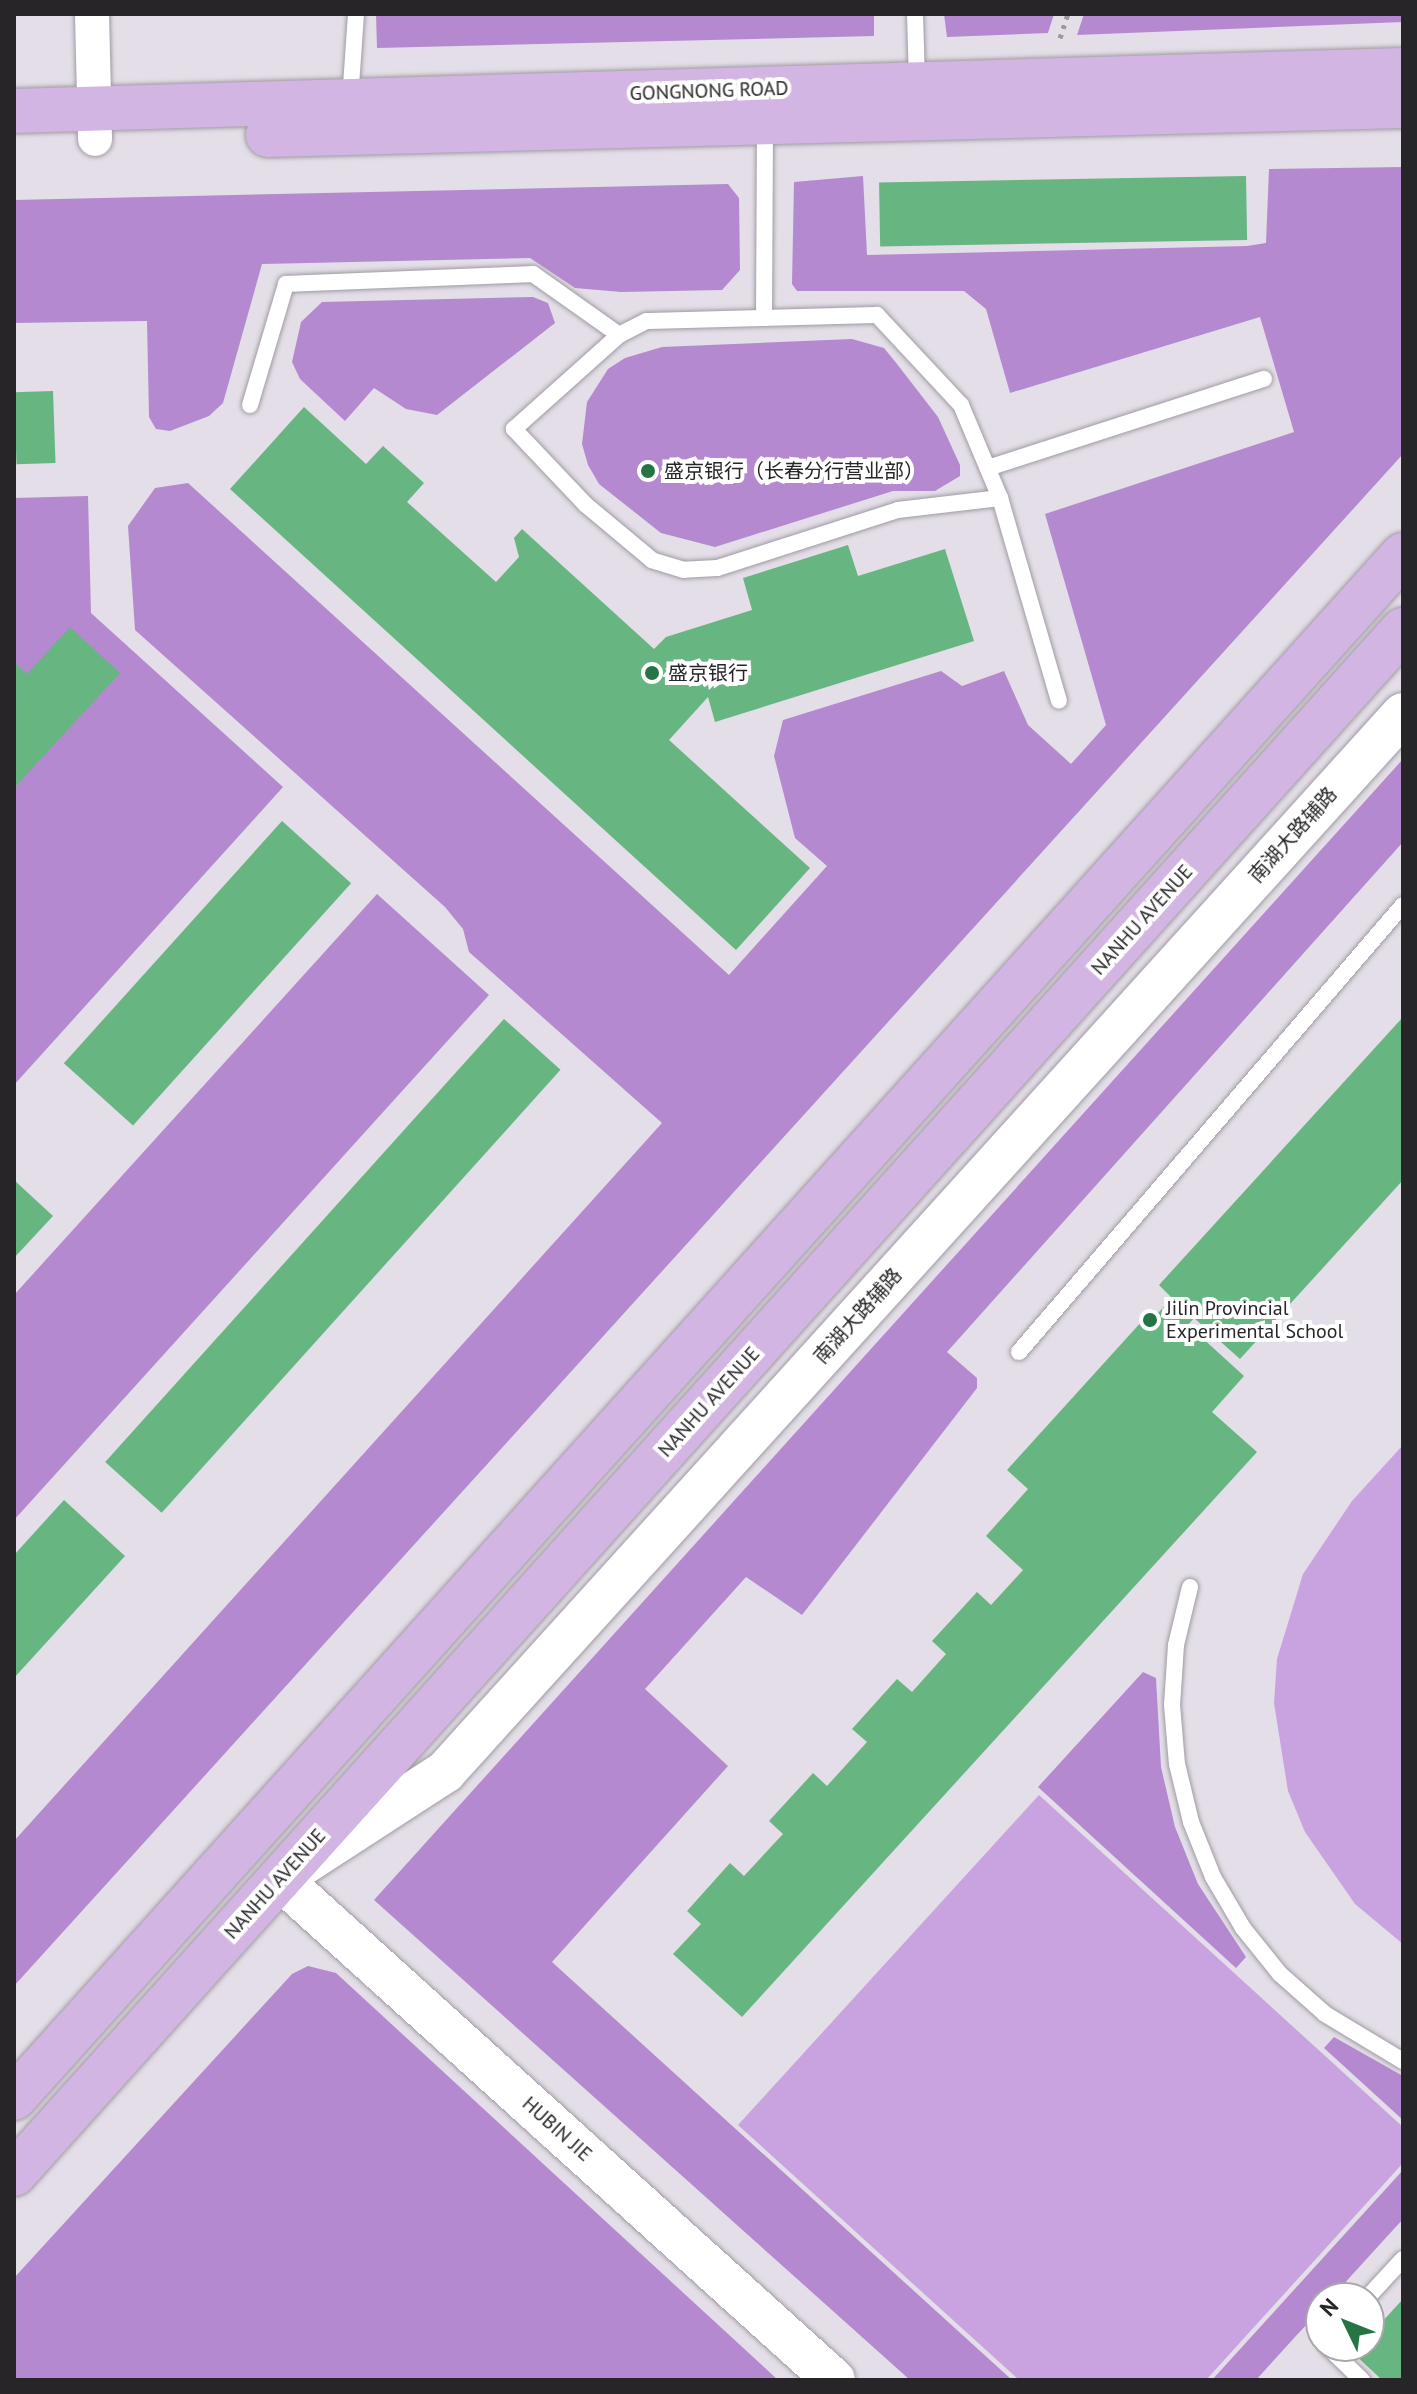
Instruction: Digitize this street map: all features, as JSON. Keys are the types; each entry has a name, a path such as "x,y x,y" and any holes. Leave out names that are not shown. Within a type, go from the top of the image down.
{"main road":[{"name":"GONGNONG ROAD","path":"14,141 95,124 349,102 1403,70"},
{"name":"GONGNONG ROAD","path":"14,111 95,124 765,122 1403,106"},
{"path":"14,2098 1403,555"},
{"name":"NANHU AVENUE","path":"14,2174 1403,630"}],"street":[{"path":"92,14 95,124"},
{"name":"南湖大路辅路","path":"280,1879 445,1772 1403,714"},
{"name":"HUBIN JIE","path":"280,1879 834,2380"}],"lane":[{"path":"349,102 356,14"},
{"path":"915,14 917,85"},
{"path":"764,318 765,122"},
{"path":"250,405 286,284 533,274 619,335"},
{"path":"1000,498 898,510 717,568 684,570 652,560 586,505 514,429 619,335 647,321 877,315 889,323 961,405 1000,498 1059,701"},
{"path":"988,468 1264,379"},
{"path":"1019,1352 1403,905"},
{"path":"1190,1587 1176,1645 1172,1705 1177,1764 1191,1822 1213,1877 1243,1928 1280,1974 1325,2014 1403,2061"},
{"path":"1382,2282 1403,2259"},
{"path":"1343,2362 1362,2380"}],"path":[{"path":"1056,50 1068,14"}],"shaded area":[{"path":"376,14 874,14 874,36 377,48"},
{"path":"944,14 1054,14 1048,33 947,37"},
{"path":"1084,14 1403,14 1403,22 1077,35"},
{"path":"1403,167 1403,454 14,1986 14,1841 662,1123 469,952 463,929 445,907 135,630 128,526 155,488 188,483 729,975 827,866 795,838 774,756 783,720 941,671 962,686 1004,671 1028,725 1071,764 1106,725 1045,514 1294,432 1260,317 1010,393 986,309 964,291 797,291 792,284 794,182 863,176 867,255 1247,246 1266,243 1269,169"},
{"path":"728,184 739,198 740,270 722,290 621,292 575,288 530,258 262,264 223,403 209,416 170,431 156,429 149,417 147,321 14,323 14,200"},
{"path":"533,297 548,303 555,323 437,415 406,409 374,388 345,421 300,379 292,362 301,322 322,302"},
{"path":"852,339 884,348 897,364 938,417 960,465 960,476 935,491 893,491 715,547 661,533 599,484 588,465 582,444 587,402 608,369 625,358 662,347"},
{"path":"88,496 91,613 283,787 14,1085 14,498"},
{"path":"1403,759 1403,842 947,1352 977,1378 977,1388 802,1615 746,1577 645,1689 728,1766 552,1962 1012,2380 910,2380 374,1900"},
{"path":"377,894 489,995 14,1520 14,1295"},
{"path":"1403,1445 1403,1944 1355,1904 1305,1832 1288,1791 1274,1703 1277,1659 1303,1574 1352,1501"},
{"path":"1143,1672 1156,1678 1161,1767 1175,1827 1198,1884 1246,1957 1236,1968 1038,1787"},
{"path":"1039,1795 1403,2127 1403,2163 1206,2380 1019,2380 738,2125"},
{"path":"308,1966 336,1973 778,2380 14,2380 14,2278 292,1974"},
{"path":"1334,2037 1403,2076 1403,2120 1324,2048"},
{"path":"1403,2170 1403,2219 1346,2282 1305,2282 1305,2326 1256,2380 1212,2380"}],"building":[{"path":"1246,176 1247,240 880,246 879,182"},
{"path":"53,391 56,463 17,464 14,392"},
{"name":"盛京银行","path":"304,407 366,464 383,446 424,483 407,502 496,582 519,557 514,538 522,529 654,649 666,637 752,610 743,578 848,545 858,576 945,549 974,641 715,722 708,697 669,740 810,868 736,950 230,489"},
{"path":"70,627 120,673 14,788 14,662 27,674"},
{"path":"282,821 351,883 133,1125 64,1063"},
{"path":"1403,1017 1403,1180 1240,1359 1194,1318 1188,1325 1244,1376 1212,1412 1257,1452 742,2017 673,1954 701,1924 687,1911 730,1863 744,1876 783,1834 769,1821 813,1773 827,1786 867,1742 852,1729 897,1679 912,1692 946,1654 932,1641 977,1592 991,1605 1023,1570 986,1536 1028,1489 1007,1470 1153,1309 1158,1313 1172,1298 1159,1285"},
{"path":"504,1019 560,1070 162,1513 105,1462"},
{"path":"14,1180 53,1216 14,1258"},
{"path":"64,1500 125,1556 14,1678 14,1555"},
{"path":"1403,2299 1403,2380 1382,2380 1363,2362 1385,2362 1385,2319"}],"place":[{"name":"盛京银行（长春分行营业部）","path":"648,471"},
{"name":"盛京银行","path":"652,673"},
{"name":"Jilin Provincial Experimental School","path":"1150,1320"}]}
